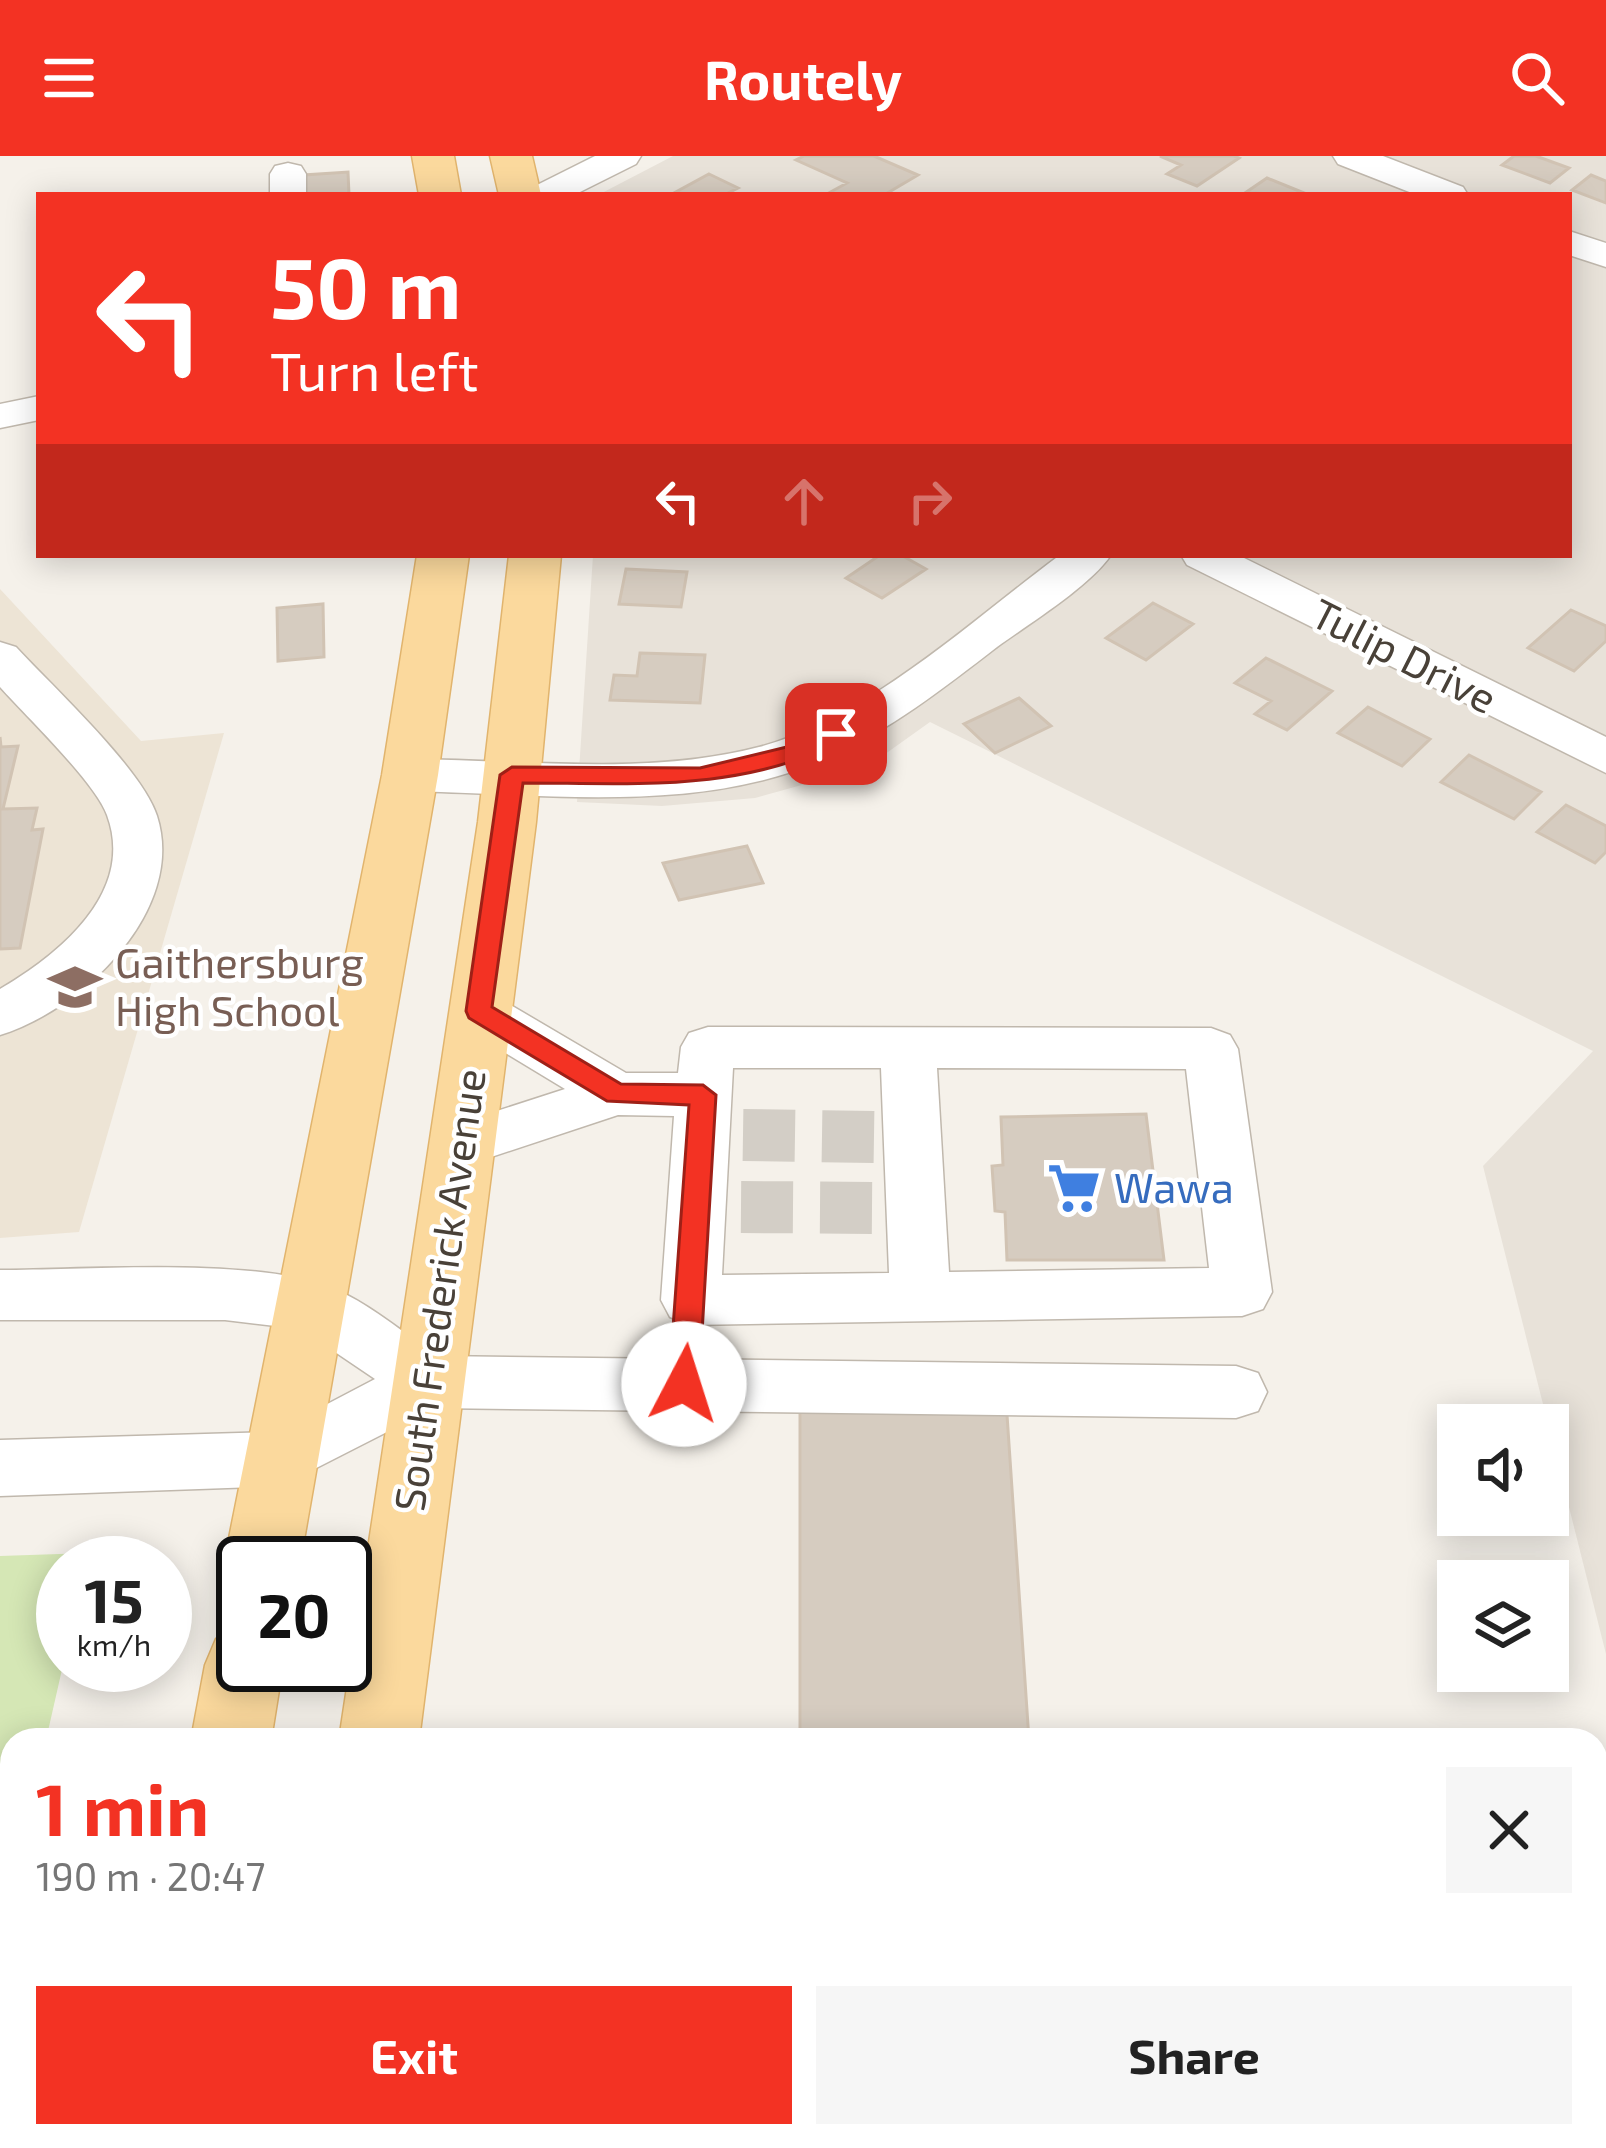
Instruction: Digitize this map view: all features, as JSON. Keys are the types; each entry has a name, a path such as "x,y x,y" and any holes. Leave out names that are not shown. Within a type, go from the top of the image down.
{"main road":[{"path":"433,156 439,192"},
{"path":"512,156 519,192"},
{"path":"267,1536 314,1306 410,775 443,558"},
{"name":"South Frederick Avenue","path":"382,1728 512,775 535,558"},
{"path":"232,1728 239,1692"}],"street":[{"path":"551,192 623,156"},
{"path":"1351,156 1442,192"},
{"path":"1572,243 1606,256"},
{"path":"0,416 36,408"},
{"path":"410,775 700,776 806,750 865,718 1086,558"},
{"name":"Tulip Drive","path":"1209,558 1606,757"},
{"path":"0,657 132,812 135,870 112,930 51,986 0,1015"},
{"path":"478,1011 617,1094 716,1121"},
{"path":"684,1384 692,1300 719,1206 708,1047 1211,1049 1242,1292 692,1300"},
{"path":"908,1048 895,1137 898,1208 920,1297"},
{"path":"458,1146 617,1094"},
{"path":"0,1294 225,1294 314,1306 427,1382"},
{"path":"0,1468 281,1459 427,1382 1236,1392"}],"shaded area":[{"path":"673,156 1606,156 1606,1654 1569,1507 1569,1404 1543,1404 1483,1166 1593,1051 930,722 867,767 755,798 662,806 577,802 593,558 1572,558 1572,192 604,192"},
{"name":"Gaithersburg High School","path":"0,589 141,741 224,733 79,1232 0,1238"}],"green space":[{"path":"36,1555 36,1692 57,1692 49,1728 0,1728 0,1556"}],"building":[{"path":"874,156 918,175 889,192 830,192 847,183 796,160"},
{"path":"1160,156 1239,158 1197,186 1167,174 1181,165"},
{"path":"1514,156 1536,156 1569,168 1550,183 1502,165"},
{"path":"348,172 349,192 305,192 304,175"},
{"path":"709,174 738,188 730,192 676,192"},
{"path":"1591,175 1606,181 1606,203 1572,190"},
{"path":"1267,178 1302,192 1246,192"},
{"path":"876,558 906,558 926,569 882,598 846,578"},
{"path":"626,569 687,572 681,607 619,604"},
{"path":"1153,603 1193,624 1146,660 1106,638"},
{"path":"323,604 324,657 278,661 277,608"},
{"path":"1571,610 1606,626 1606,641 1574,671 1528,648"},
{"path":"640,653 705,655 700,703 610,700 614,675 637,676"},
{"path":"1266,658 1332,691 1287,730 1255,714 1271,701 1235,683"},
{"path":"1019,698 1051,726 995,753 964,724"},
{"path":"1368,707 1430,739 1402,766 1338,733"},
{"path":"0,737 1,747 18,746 3,809 37,808 32,830 43,829 20,948 0,949"},
{"path":"1469,755 1541,792 1514,819 1441,782"},
{"path":"1566,805 1606,826 1606,852 1595,863 1537,832"},
{"path":"747,846 763,883 679,900 663,863"},
{"name":"Wawa","path":"1146,1114 1164,1260 1007,1260 1005,1212 995,1211 992,1166 1003,1165 1001,1117"},
{"path":"800,1395 1006,1400 1028,1728 800,1728"}],"tunnel":[{"path":"743,1135 878,1137"},
{"path":"741,1207 881,1208"}],"place":[{"name":"Gaithersburg High School","path":"75,987"},
{"name":"Wawa","path":"1074,1188"}],"route":[{"path":"684,1384 703,1095 617,1094 478,1011 512,775 700,776 806,750 836,734"}]}
